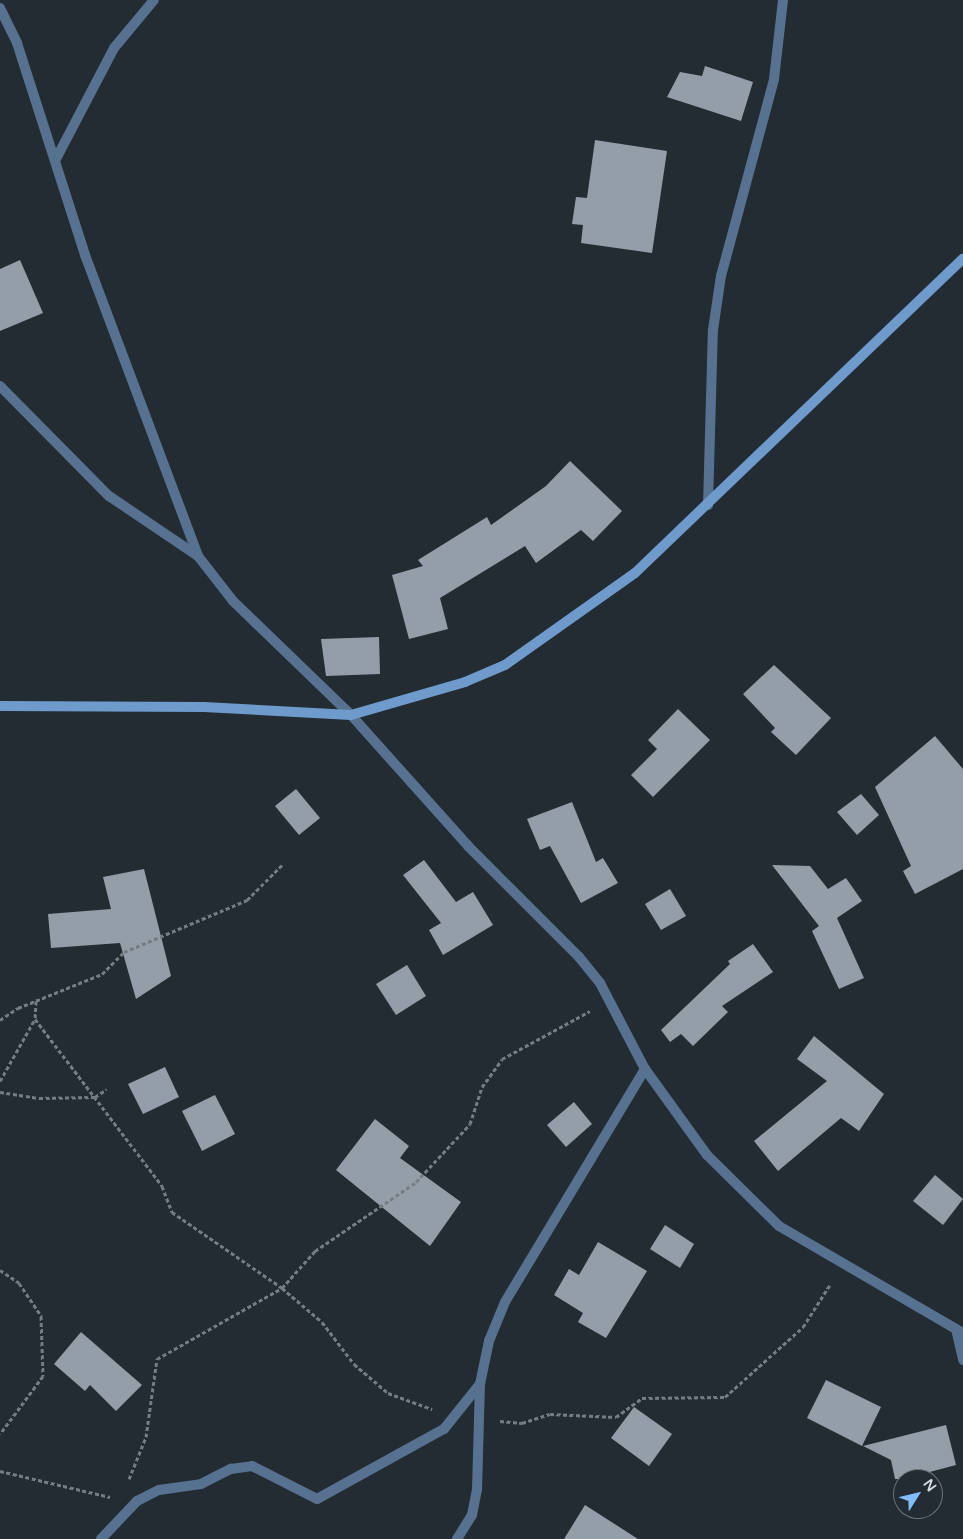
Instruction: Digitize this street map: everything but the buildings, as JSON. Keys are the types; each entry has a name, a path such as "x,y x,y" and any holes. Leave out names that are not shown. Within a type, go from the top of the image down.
{"street":[{"path":"56,159 114,48 154,0"},
{"path":"708,506 713,330 721,276 774,79 783,0"},
{"path":"0,8 17,42 56,159 85,255 198,556 233,601 351,715 468,846 579,957 608,996 645,1069 707,1155 779,1226 840,1264 959,1331 963,1360"},
{"path":"0,706 175,706 351,715 465,682 505,665 607,596 708,506 963,258"},
{"path":"0,386 109,496 198,556"},
{"path":"457,1539 472,1516 477,1490 480,1384 488,1341 504,1302 645,1069"},
{"path":"101,1539 137,1501 148,1495 252,1466 317,1499 444,1429 457,1416 480,1384"}],"path":[{"path":"0,1020 36,1002 102,974 124,952 247,900 284,864"},
{"path":"123,1497 146,1437 157,1359 282,1288 315,1251 416,1182 449,1150 470,1124 482,1087 502,1059 524,1044 585,1016 608,996"},
{"path":"0,1081 35,1019 36,1002"},
{"path":"35,1019 162,1186 172,1212 282,1288 322,1322 354,1364 388,1393 457,1416"},
{"path":"0,1092 39,1098 95,1097 107,1089"},
{"path":"479,1420 522,1423 550,1414 616,1417 642,1398 725,1397 803,1327 840,1264"},
{"path":"0,1270 19,1283 41,1316 43,1376 0,1434"},
{"path":"0,1471 104,1497 148,1495"}]}
